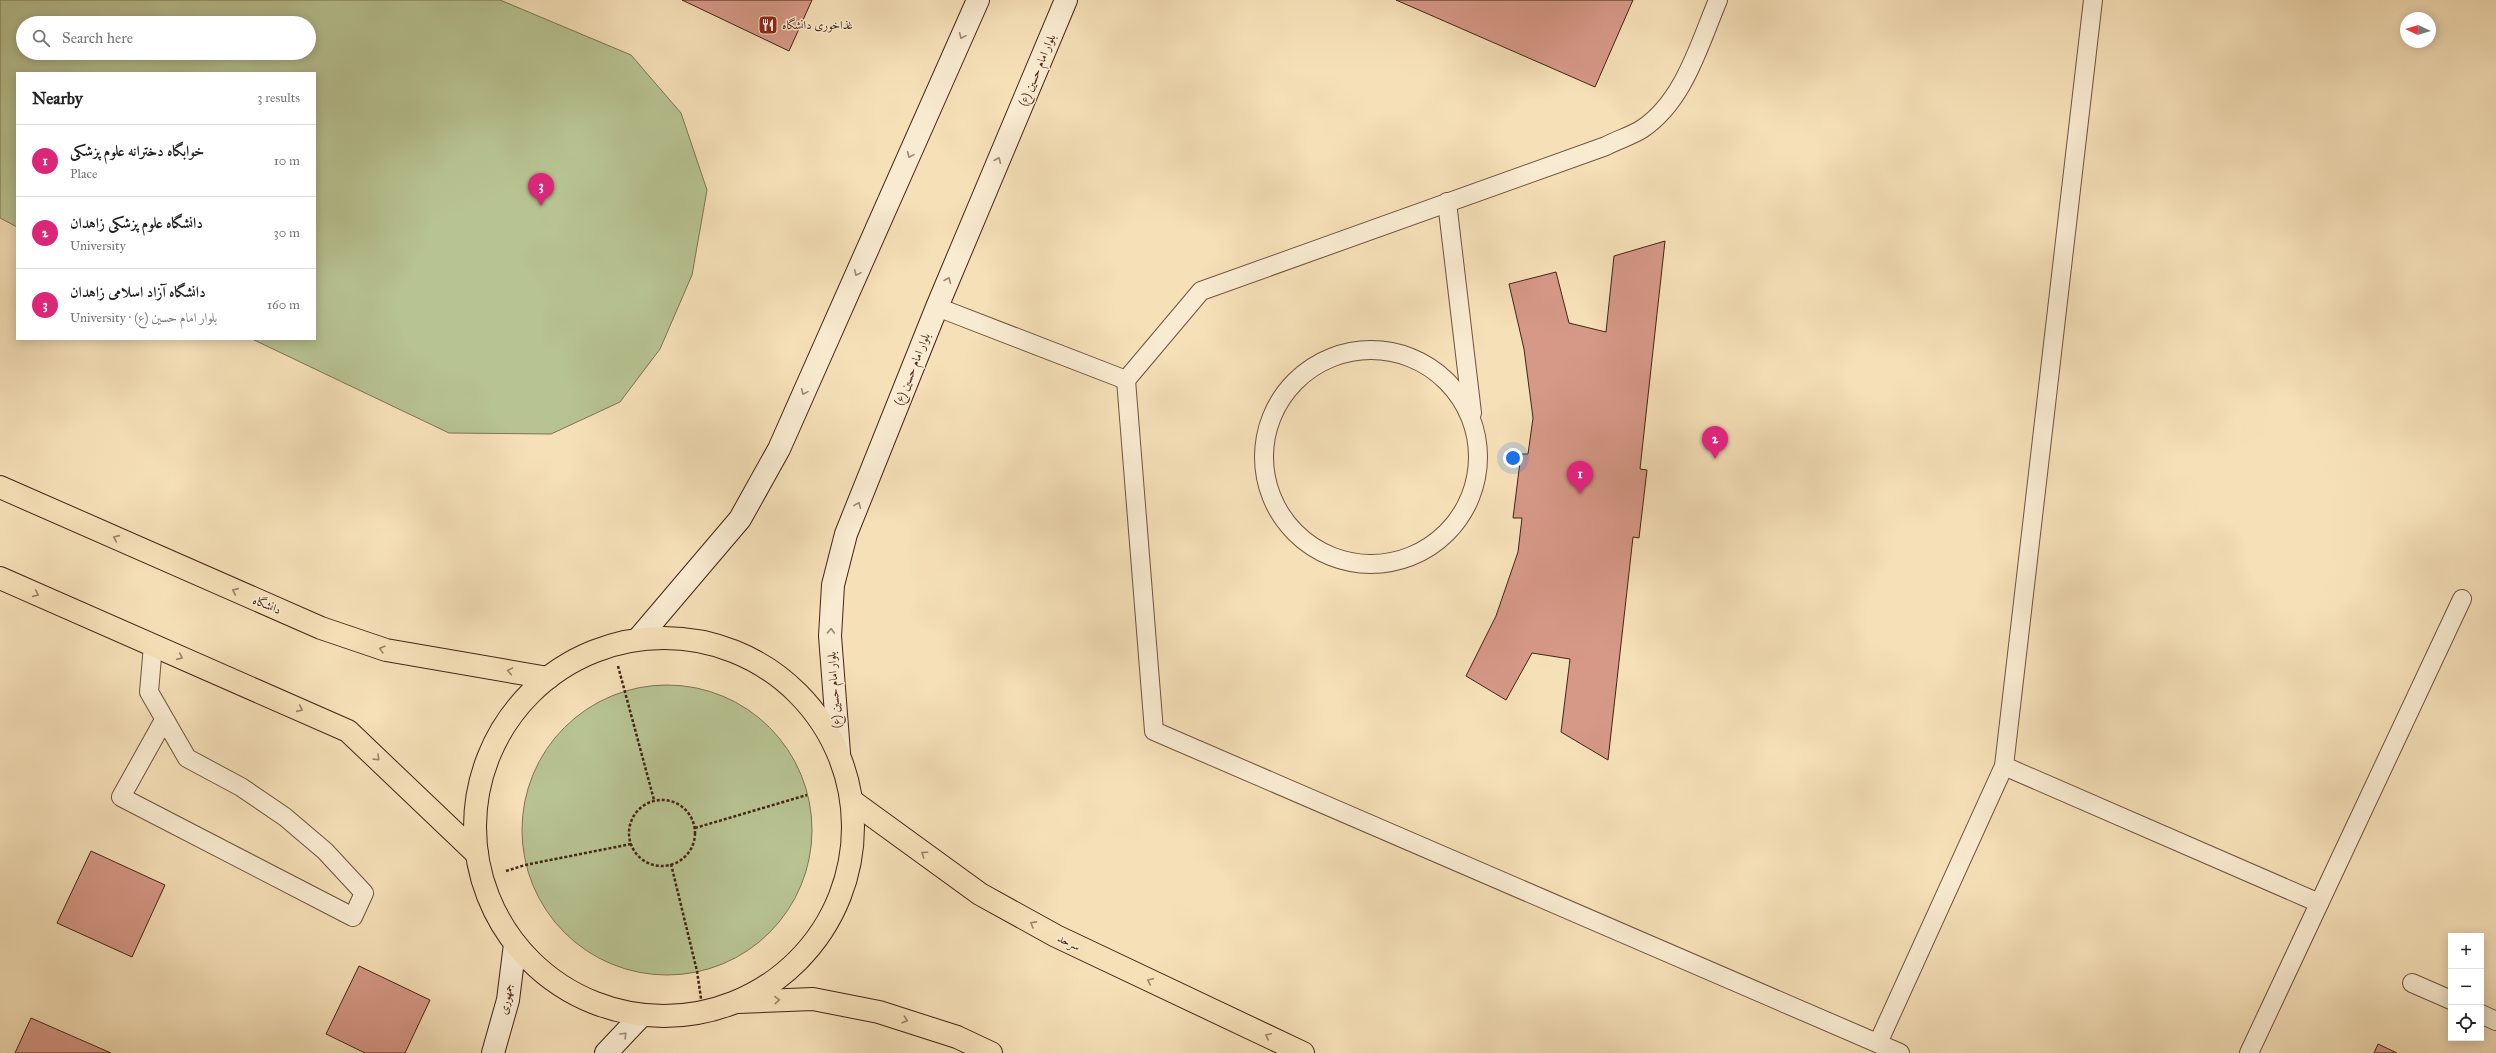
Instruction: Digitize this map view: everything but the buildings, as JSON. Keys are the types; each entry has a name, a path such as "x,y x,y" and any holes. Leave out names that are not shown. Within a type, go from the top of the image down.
{"main road":[{"path":"638,639 740,519 779,449 978,0"},
{"name":"بلوار امام حسین (ع)","path":"839,753 830,636 833,585 846,534 937,306 1066,0"},
{"name":"دانشگاه","path":"0,487 321,628 386,650 548,678"},
{"path":"0,578 348,731 477,854"},
{"path":"738,1002 781,977 815,942 840,899 852,851 852,801 839,753 814,711 773,672 736,651 688,638 638,639 590,652 548,678 514,713 489,756 477,804 477,854 490,901 515,944 550,979 593,1004 641,1016 691,1015 738,1002 813,999 864,1009 957,1037 991,1053"},
{"name":"سرحد","path":"852,801 980,894 1056,936 1303,1053"},
{"name":"جمهوری","path":"493,1053 508,1000 515,944"},
{"path":"606,1053 641,1016"}],"lane":[{"path":"1718,0 1690,68 1671,103 1642,129 1606,146 1201,291 1126,380 1154,731 1900,1053"},
{"path":"1878,1044 2004,766 2093,0"},
{"path":"1447,202 1477,452 1476,480 1466,506 1450,529 1429,547 1404,559 1376,564 1348,562 1322,552 1299,536 1286,520 1269,489 1264,462 1267,434 1276,407 1292,384 1313,366 1338,354 1366,349 1394,352 1420,361 1443,377 1461,399 1473,424"},
{"path":"937,306 1126,380"},
{"path":"2249,1053 2462,599"},
{"path":"153,645 149,692 187,758 241,787 285,817 325,851 364,893 353,917 121,797 164,720"},
{"path":"2004,766 2320,903"},
{"path":"2412,982 2448,999"},
{"path":"2484,1015 2496,1021"}],"path":[{"path":"612,646 654,800"},
{"path":"695,828 807,794"},
{"path":"654,800 665,800 680,806 691,817 695,828 695,839 691,849 684,857 665,866 654,865 644,861 636,853 631,844 629,833 636,812 654,800"},
{"path":"484,879 525,865 631,844"},
{"path":"671,864 697,971 703,1012"}],"green space":[{"path":"0,0 500,0 631,55 681,113 707,190 692,275 660,349 620,402 551,434 449,433 254,340 316,340 316,72 16,72 16,226 0,218"},
{"path":"667,685 695,688 722,696 748,709 770,727 788,749 801,775 809,802 812,830 809,858 801,885 788,911 770,933 748,951 722,964 695,972 667,975 639,972 612,964 586,951 564,933 546,911 533,885 525,858 522,830 525,802 533,775 546,749 564,727 586,709 612,696 639,688"}],"place":[{"name":"غذاخوری دانشگاه","path":"768,25"},
{"name":"دانشگاه آزاد اسلامی زاهدان","path":"541,206"},
{"name":"دانشگاه علوم پزشکی زاهدان","path":"1715,459"},
{"name":"خوابگاه دخترانه علوم پزشکی","path":"1580,494"}]}
